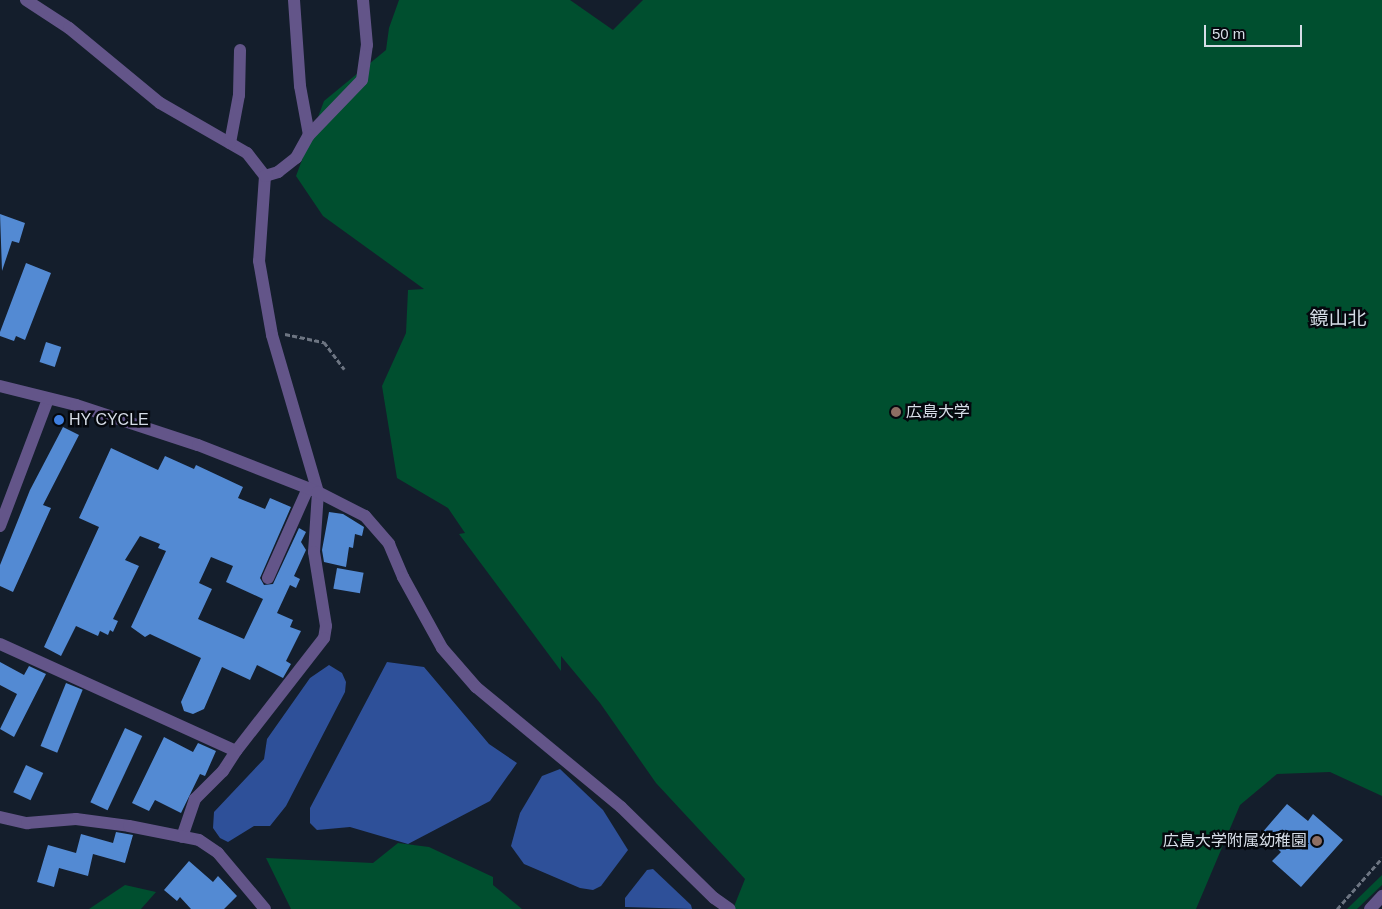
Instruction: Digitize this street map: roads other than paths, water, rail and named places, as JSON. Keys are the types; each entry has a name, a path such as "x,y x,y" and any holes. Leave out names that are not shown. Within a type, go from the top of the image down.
{"street":[{"path":"26,0 69,28 160,103 247,153 265,176 259,261 272,330 313,490 314,552 326,626 324,638 236,751 223,771 195,799 182,837"},
{"path":"294,0 300,86 308,135"},
{"path":"265,176 278,172 296,158 308,135 362,80 367,46 363,0"},
{"path":"230,143 239,95 240,50"},
{"path":"0,386 198,445 313,490 364,516 389,544 403,577 442,648 476,687 621,806 714,898 730,909"},
{"path":"0,526 48,400"},
{"path":"268,578 313,490"},
{"path":"0,644 236,751"},
{"path":"0,817 27,822 76,819 199,840 218,853 265,909"},
{"path":"1370,909 1382,896"}],"water":[{"path":"387,662 424,667 489,744 517,763 490,801 408,844 350,827 317,830 310,823 310,808"},
{"path":"329,665 342,673 346,682 345,692 286,806 270,826 254,826 228,842 220,838 213,828 214,812 264,759 267,739 310,678"},
{"path":"560,769 603,810 628,850 601,886 593,890 580,888 524,864 511,846 520,813 542,776"},
{"path":"653,869 691,905 692,909 625,907 625,898 647,870"}],"place":[{"name":"広島大学","path":"896,412"},
{"name":"HY CYCLE","path":"59,420"},
{"name":"広島大学附属幼稚園","path":"1317,841"}],"district":[{"name":"鏡山北","path":"1338,319"}]}
